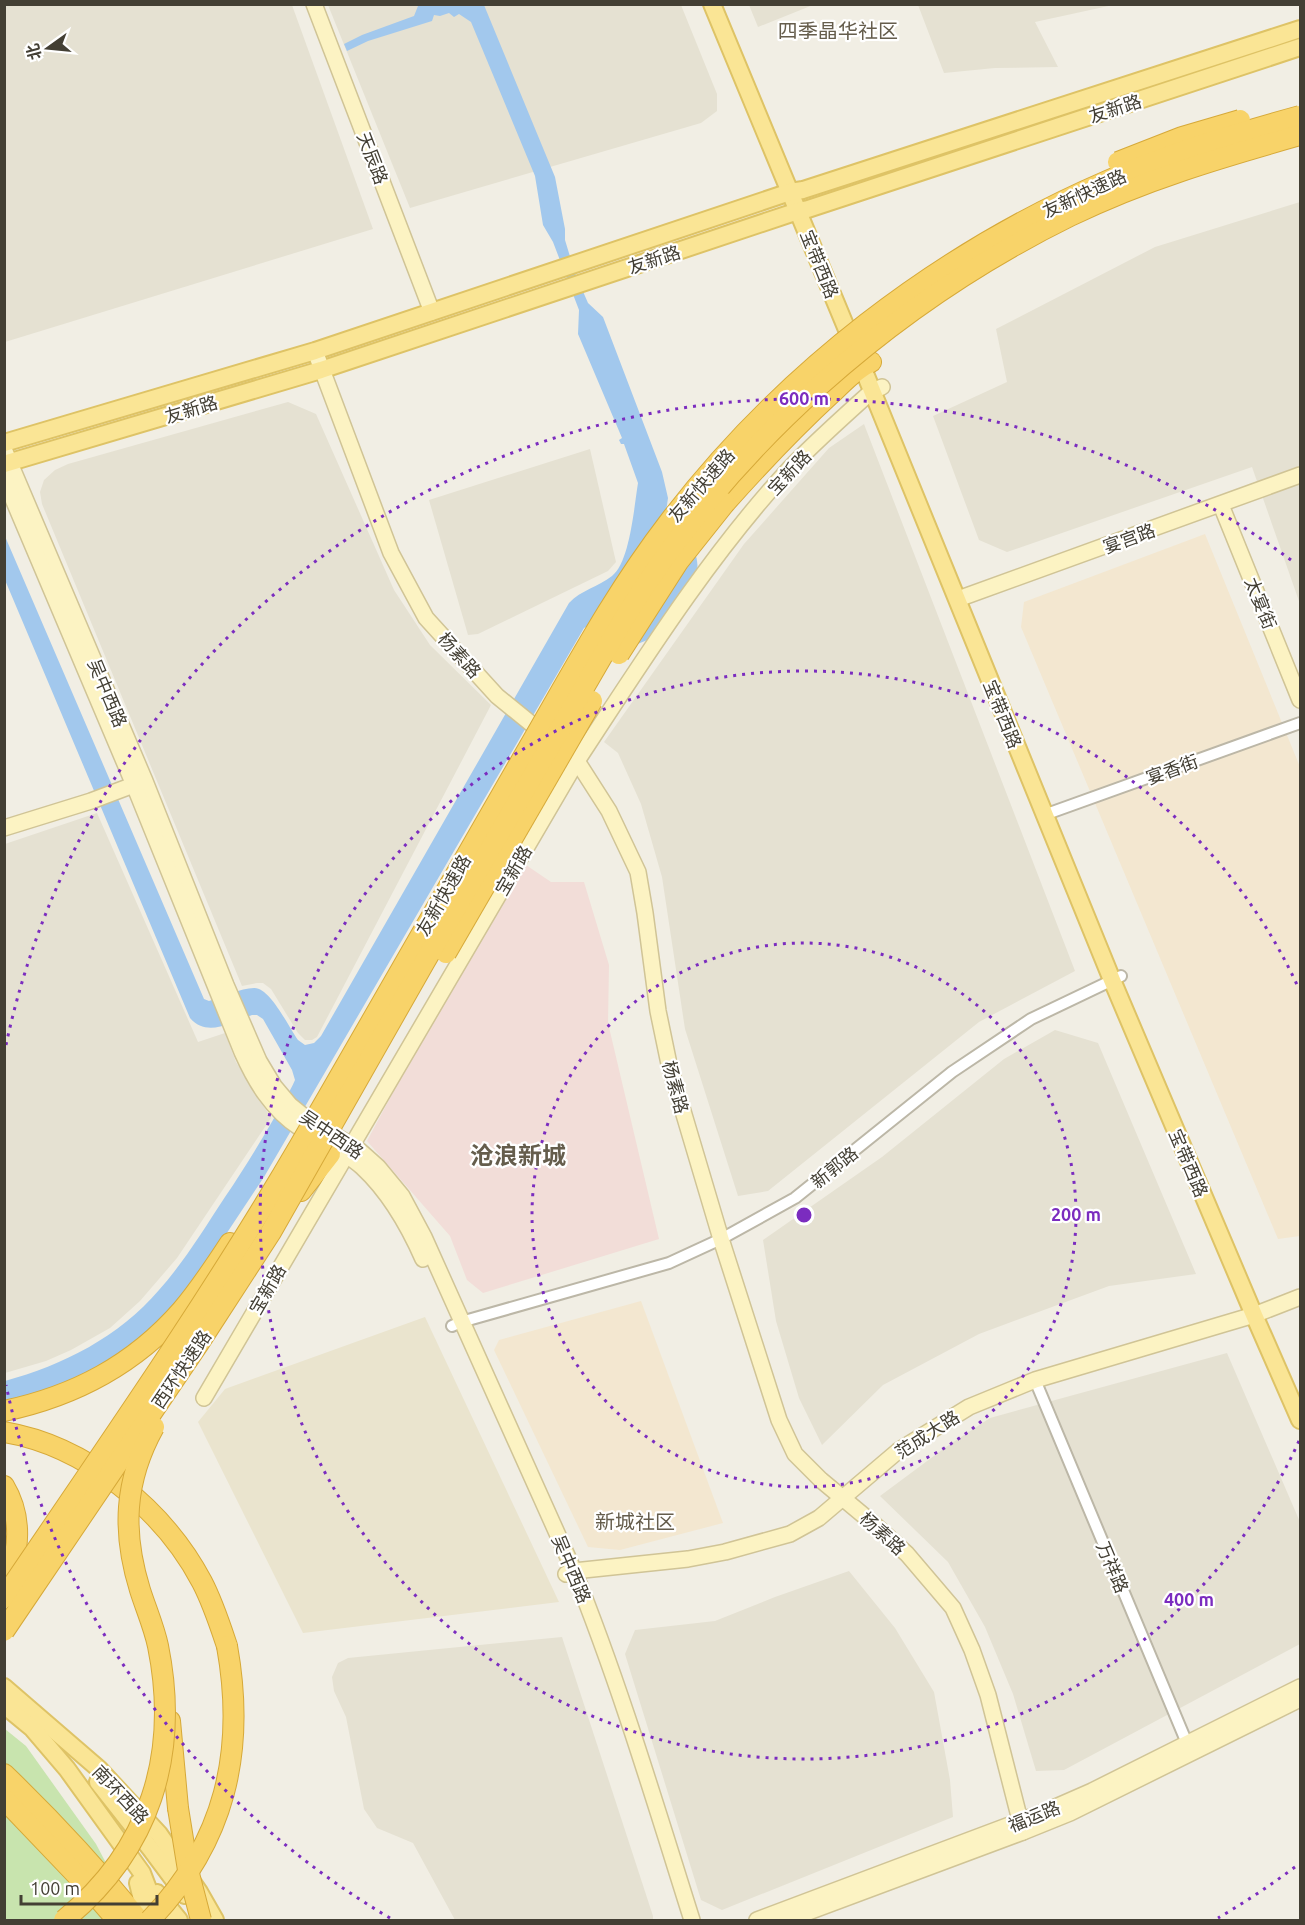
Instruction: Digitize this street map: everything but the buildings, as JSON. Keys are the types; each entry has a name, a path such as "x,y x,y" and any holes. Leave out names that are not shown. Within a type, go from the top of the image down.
{"highway":[{"path":"924,281 987,230 1099,170 1149,149 1212,127 1300,104"},
{"name":"友新快速路","path":"337,1097 604,618 643,556 731,449 839,345 924,281 986,242 1106,181 1207,143 1300,116"},
{"name":"友新快速路","path":"337,1097 488,852 639,595 709,500 765,439 849,361 892,325 934,295 1030,237 1071,215 1150,182 1230,154 1300,135"},
{"path":"173,1396 273,1243 342,1151 634,630 678,562 751,474 793,431 867,364"},
{"name":"西环快速路","path":"4,1598 184,1333 298,1148 337,1097"},
{"name":"西环快速路","path":"4,1631 271,1232 337,1097"},
{"path":"4,1411 44,1401 87,1385 148,1343 170,1323 193,1296 298,1148"},
{"path":"271,1232 342,1151"},
{"path":"199,1342 143,1450 132,1481 129,1497 129,1547 135,1575 158,1646 169,1710 182,1840 201,1920"},
{"path":"4,1432 32,1438 68,1453 103,1474 142,1505 162,1525 191,1562 212,1602 225,1639 231,1671 234,1717 232,1755 226,1784 211,1831 181,1883 152,1920 102,1876 55,1824 4,1774"},
{"path":"4,1486 14,1511 17,1533 14,1560 4,1582"},
{"path":"64,1920 107,1880 142,1824 155,1790 160,1768 164,1721 158,1646"},
{"path":"4,1799 117,1920"}],"main road":[{"name":"宝带西路","path":"712,4 795,191 867,364 1048,813 1259,1313 1300,1420"},
{"name":"宝带西路","path":"723,4 795,191"},
{"name":"友新路","path":"4,443 315,351 795,191 1300,29"},
{"name":"友新路","path":"6,464 321,370 1300,47"},
{"name":"宝带西路","path":"1259,1313 1300,1394"},
{"name":"南环西路","path":"4,1687 99,1769 159,1834 199,1892 215,1920"},
{"name":"南环西路","path":"4,1705 32,1728 50,1747 140,1870 152,1920"},
{"path":"62,1737 150,1848 201,1920"},
{"path":"140,1870 179,1920"}],"street":[{"name":"天辰路","path":"314,4 432,312"},
{"name":"杨素路","path":"315,351 391,553 426,618 497,696 577,761 609,811 638,872 665,1047 721,1239 779,1420 795,1454 821,1480 907,1554 953,1608 972,1650 988,1695 1022,1827"},
{"name":"宝新路","path":"204,1398 342,1151 577,761 645,658 739,529 789,470 877,389"},
{"name":"吴中西路","path":"6,464 140,783 222,989 277,1100 290,1105 302,1123 371,1175 398,1210 457,1324 569,1573 623,1702 692,1920"},
{"name":"宴宫路","path":"962,597 1300,475"},
{"name":"太宴街","path":"1221,505 1300,700"},
{"name":"宴香街","path":"1048,813 1300,723"},
{"path":"4,828 140,783"},
{"name":"新郭路","path":"457,1324 669,1263 721,1239 795,1198 952,1072 1031,1019 1116,978"},
{"name":"范成大路","path":"569,1573 643,1565 725,1552 790,1534 819,1518 898,1451 969,1407 1035,1380 1259,1313 1300,1297"},
{"name":"万祥路","path":"1035,1380 1189,1749"},
{"name":"吴中西路","path":"569,1573 617,1715 681,1920"},
{"name":"福运路","path":"1189,1749 1300,1687"},
{"name":"福运路","path":"787,1920 1022,1827 1065,1803 1300,1699"},
{"name":"福运路","path":"757,1920 1022,1827"}],"shaded area":[{"path":"5,4 292,5 373,229 5,342"},
{"path":"328,5 681,5 717,94 717,111 701,123 410,208"},
{"path":"749,5 813,5 758,27"},
{"path":"918,5 1113,5 1035,22 1058,67 995,68 944,73"},
{"path":"1300,202 1300,604 1252,467 1007,552 979,540 933,416 1007,382 996,329 1155,247"},
{"path":"288,402 316,414 394,590 430,645 491,705 317,1037 312,1040 305,1040 298,1033 271,989 263,983 242,986 42,504 40,492 44,480 55,470 68,464"},
{"path":"864,424 1075,971 979,1022 768,1191 738,1196 685,1029 662,877 641,804 618,753 604,742 744,544 829,448"},
{"path":"590,449 616,562 608,571 478,634 468,635 429,500"},
{"path":"1205,534 1300,767 1300,1236 1278,1239 1021,627 1024,602"},
{"path":"97,813 198,1042 225,1033 236,1062 271,1118 177,1258 140,1301 110,1328 71,1350 46,1361 5,1373 5,844"},
{"path":"526,865 551,882 584,882 609,965 608,1023 659,1239 483,1293 467,1280 450,1236 367,1141 467,954"},
{"path":"1055,1030 1098,1043 1196,1274 1109,1286 979,1334 883,1385 822,1445 799,1398 776,1321 763,1240 882,1157 1004,1059"},
{"path":"641,1301 723,1523 620,1550 588,1547 494,1350 499,1340"},
{"path":"425,1317 559,1602 303,1633 198,1422 225,1389"},
{"path":"1227,1353 1300,1522 1300,1644 1064,1770 1036,1771 1013,1694 985,1627 948,1562 880,1496 990,1418"},
{"path":"849,1571 895,1628 934,1692 950,1780 953,1817 722,1910 701,1900 625,1654 635,1630 715,1621"},
{"path":"562,1637 653,1920 455,1920 413,1843 377,1828 364,1809 346,1717 334,1691 332,1677 338,1663 348,1658"}],"green space":[{"path":"5,1729 26,1746 96,1844 129,1920 5,1920"}],"water":[{"path":"484,5 555,177 565,240 575,273 588,303 603,317 662,472 668,498 666,512 683,532 696,554 697,571 650,639 635,645 592,624 584,628 264,1177 176,1305 157,1325 88,1376 5,1410 5,1381 48,1367 89,1347 126,1322 159,1290 185,1257 238,1178 295,1080 292,1070 263,1019 257,1015 212,1028 197,1024 190,1018 5,580 4,534 204,999 209,1001 249,988 260,989 273,1001 298,1040 305,1045 314,1043 321,1036 569,603 612,576 618,569 627,547 638,483 624,444 621,444 619,440 622,438 578,334 579,310 553,242 543,225 535,176 471,22 459,14 454,17 449,13 434,15 432,21 368,41 347,51 344,44 414,16 418,6"}],"district":[{"name":"四季晶华社区","path":"838,30"},
{"name":"沧浪新城","path":"518,1155"},
{"name":"新城社区","path":"635,1521"}]}
